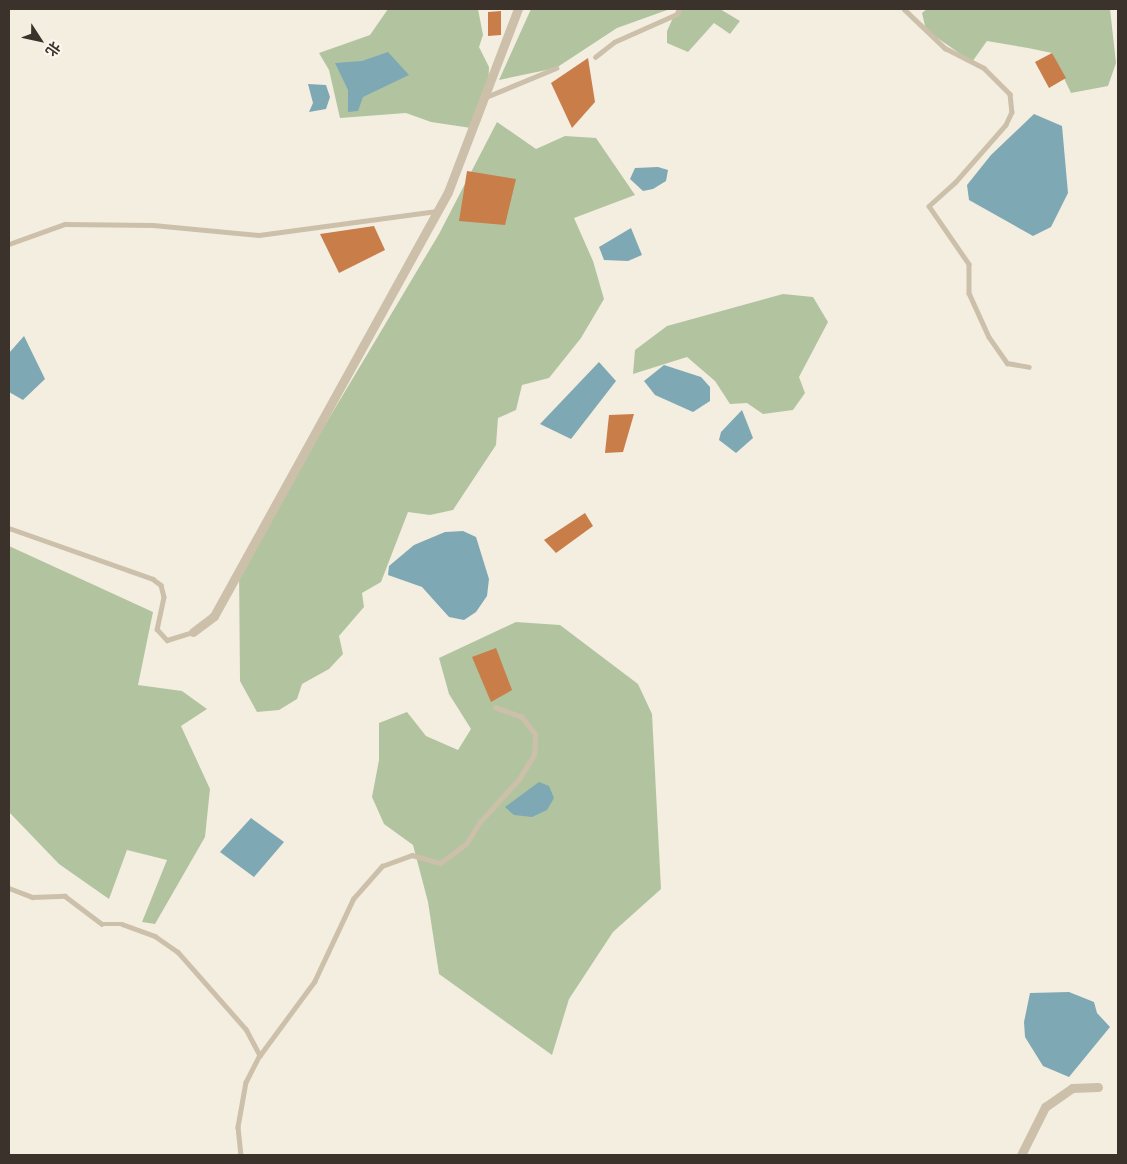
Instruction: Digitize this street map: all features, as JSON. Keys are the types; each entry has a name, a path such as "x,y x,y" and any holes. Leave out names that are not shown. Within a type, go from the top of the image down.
{"street":[{"path":"193,632 214,616 438,211 518,9"},
{"path":"1020,1155 1045,1107 1072,1088 1098,1087"}],"lane":[{"path":"595,57 614,42 677,14 679,9"},
{"path":"904,9 945,48 984,68 1010,94 1012,112 1006,125 956,182 929,206 969,264 969,293 989,337 1007,363 1029,368"},
{"path":"482,99 556,68"},
{"path":"9,244 65,224 153,225 259,235 438,211"},
{"path":"9,528 153,579 161,585 164,597 157,629 167,640 193,632"},
{"path":"241,1155 238,1127 246,1082 260,1055 314,982 353,899 382,866 412,855 440,863 466,844 480,822 519,779 534,755 535,734 521,717 496,708"},
{"path":"9,888 32,897 65,896 102,924 122,924 154,936 178,952 246,1029 260,1055"}],"green space":[{"path":"388,9 478,9 483,35 479,47 489,67 488,97 480,122 471,128 431,122 406,113 340,118 329,70 319,53 370,35"},
{"path":"531,9 670,9 617,28 556,68 499,80"},
{"path":"677,9 720,9 740,21 730,34 714,23 688,52 667,43 667,31"},
{"path":"927,9 1110,9 1116,63 1108,86 1071,93 1052,53 1028,48 987,41 972,62 926,30 922,13"},
{"path":"497,122 536,149 565,136 596,138 635,195 574,218 593,261 604,299 581,338 549,378 522,385 516,410 498,418 496,445 453,510 430,515 408,512 381,582 362,593 364,607 339,636 343,654 329,669 302,684 297,699 279,710 257,712 240,681 239,569 439,234"},
{"path":"783,294 813,297 828,322 799,377 805,393 793,410 763,414 747,403 730,404 715,381 687,357 633,374 635,350 667,326"},
{"path":"9,546 153,612 138,685 182,691 207,709 181,726 210,789 205,837 155,924 142,922 167,860 127,850 109,899 59,864 9,812"},
{"path":"516,622 560,625 638,684 652,714 661,889 613,932 569,999 552,1055 439,974 428,902 413,845 384,824 372,797 379,760 379,723 407,712 426,736 458,750 471,729 449,694 439,658"}],"water":[{"path":"388,52 409,75 363,97 358,111 348,112 348,90 335,63 362,61"},
{"path":"308,84 326,85 330,97 326,109 309,112 313,103"},
{"path":"1034,114 1062,126 1068,193 1051,227 1033,236 969,200 967,185 991,155"},
{"path":"658,167 668,170 666,181 653,189 643,191 630,179 635,168"},
{"path":"631,228 642,255 628,261 604,260 599,247"},
{"path":"24,336 45,379 23,400 9,392 9,353"},
{"path":"599,362 616,381 571,439 540,424"},
{"path":"664,365 701,377 710,387 710,401 693,412 655,395 644,381"},
{"path":"742,410 753,438 736,453 719,440 721,432"},
{"path":"463,531 476,537 489,579 487,596 476,612 464,620 449,617 422,587 388,575 389,566 414,545 445,532"},
{"path":"539,782 549,786 554,798 547,810 532,817 514,815 505,807"},
{"path":"251,818 284,842 254,877 220,852"},
{"path":"1069,992 1094,1002 1097,1013 1110,1027 1069,1077 1043,1066 1025,1037 1024,1022 1030,993"}],"building":[{"path":"501,11 501,35 488,36 488,12"},
{"path":"1052,53 1066,78 1049,88 1035,62"},
{"path":"588,58 595,102 572,128 551,83"},
{"path":"467,171 516,179 505,225 459,221"},
{"path":"374,226 385,250 339,273 320,234"},
{"path":"634,414 623,452 605,453 609,415"},
{"path":"585,513 593,526 556,553 544,540"},
{"path":"496,648 512,690 491,702 472,657"}]}
